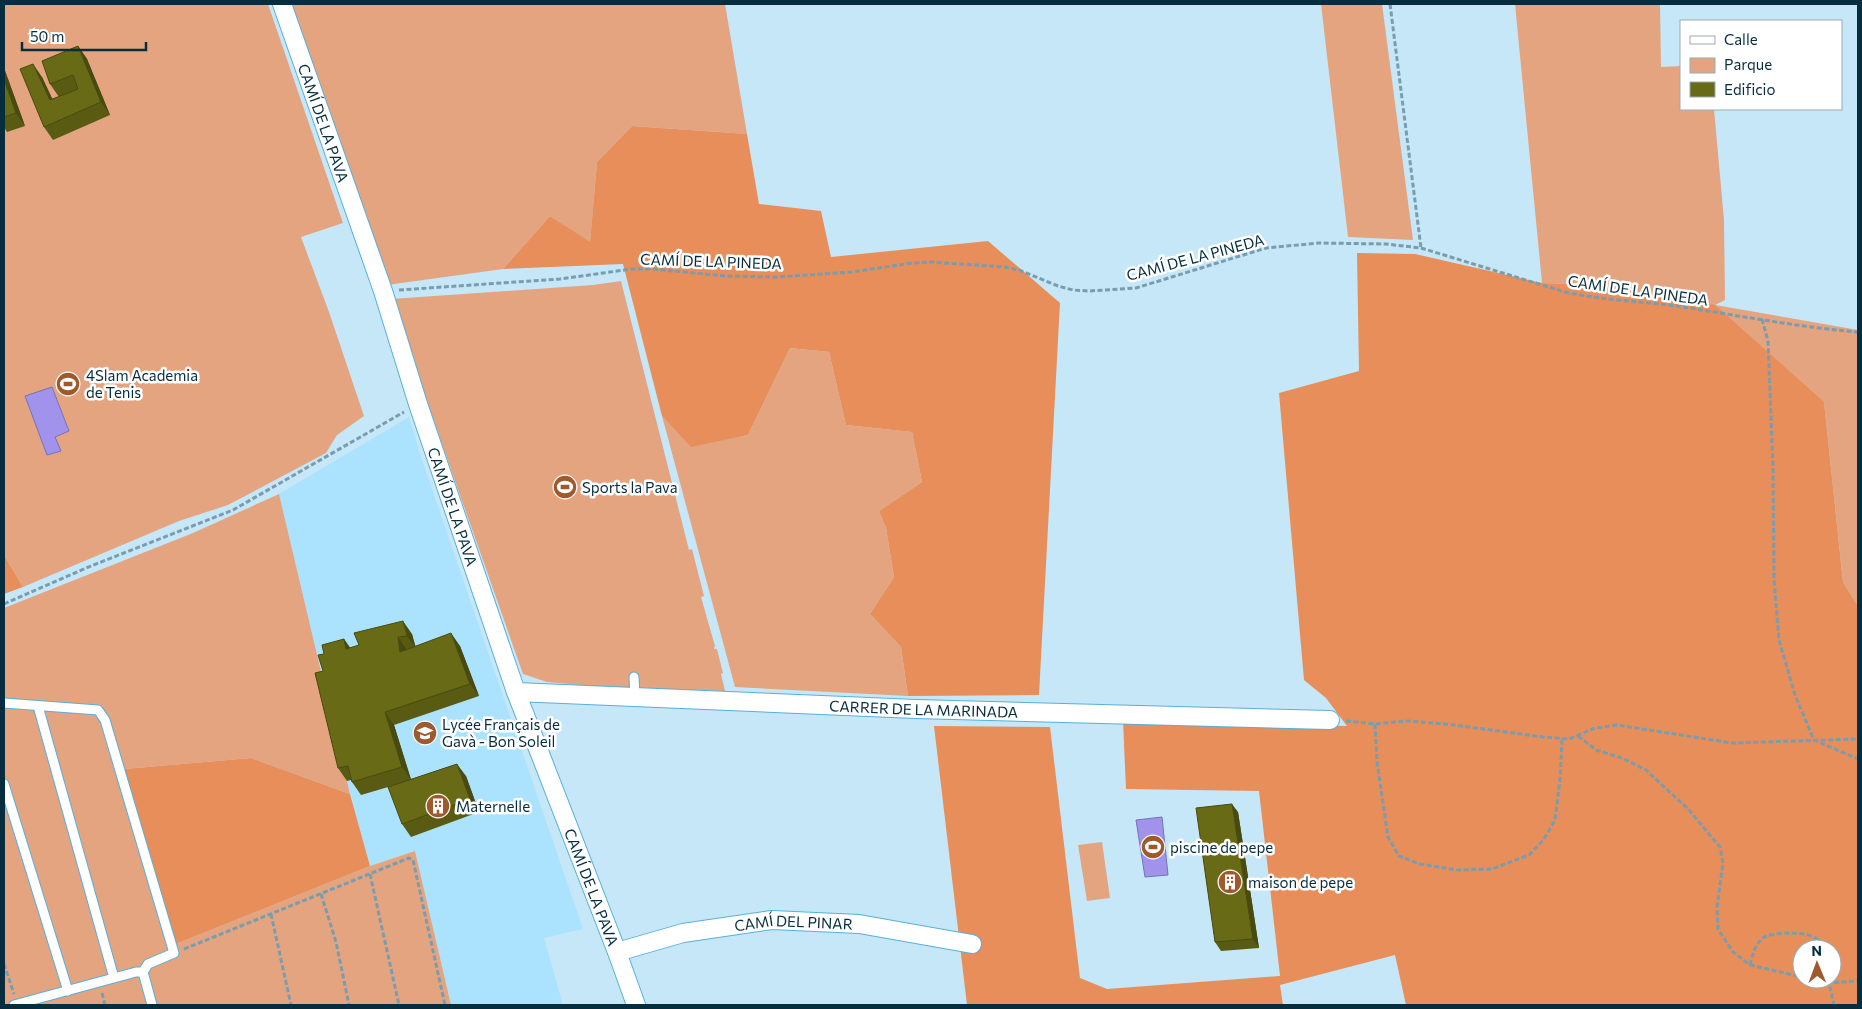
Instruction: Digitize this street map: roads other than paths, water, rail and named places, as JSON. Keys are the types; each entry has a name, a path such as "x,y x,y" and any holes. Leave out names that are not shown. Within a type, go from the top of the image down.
{"street":[{"name":"CAMÍ DE LA PAVA","path":"282,4 383,291 418,404 516,692 636,1005"},
{"name":"CARRER DE LA MARINADA","path":"516,692 916,709 1330,720"},
{"name":"CAMÍ DEL PINAR","path":"617,952 683,933 772,920 859,924 972,944"}],"lane":[{"path":"634,677 635,696"},
{"path":"4,703 98,710 105,720 174,953 148,964 142,972"},
{"path":"38,706 114,978"},
{"path":"4,784 68,991"},
{"path":"15,1005 136,972 142,972"},
{"path":"142,972 152,1005"}],"place":[{"name":"4Slam Academia de Tenis","path":"68,384"},
{"name":"Sports la Pava","path":"565,487"},
{"name":"Lycée Français de Gavà - Bon Soleil","path":"425,733"},
{"name":"Maternelle","path":"438,806"},
{"name":"piscine de pepe","path":"1153,847"},
{"name":"maison de pepe","path":"1230,882"}]}
